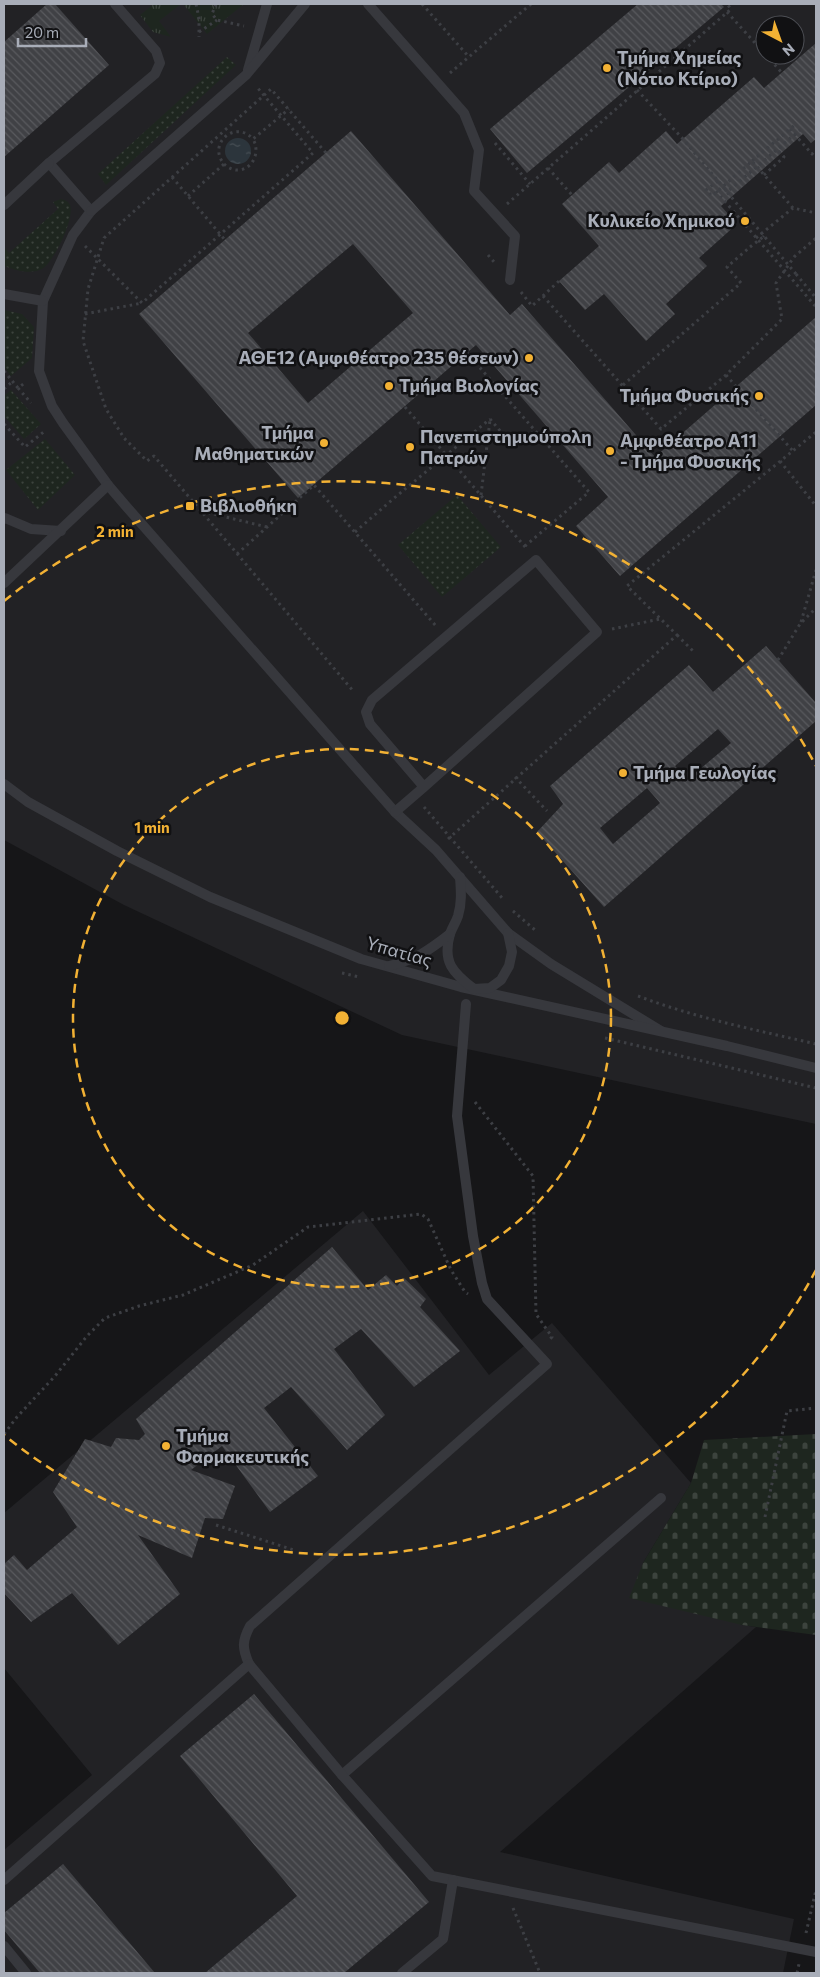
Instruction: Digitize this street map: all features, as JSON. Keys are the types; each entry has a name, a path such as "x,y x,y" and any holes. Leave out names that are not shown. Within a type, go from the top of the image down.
{"lane":[{"path":"4,205 49,163 155,74 160,63 156,51 115,4"},
{"path":"246,75 267,4"},
{"path":"305,4 246,75 91,211 73,235 43,301 39,371 52,406 108,485 395,812 436,850 508,933 551,964 661,1031"},
{"path":"368,4 464,113 479,150 474,191 516,236 510,280"},
{"path":"49,163 91,211"},
{"path":"4,294 43,301"},
{"path":"4,583 108,485"},
{"path":"4,519 31,529 61,531"},
{"path":"395,812 414,796 597,632 536,560 372,700 366,712 370,724 424,787"},
{"name":"Υπατίας","path":"4,784 28,802 109,847 210,897 361,959 474,990 661,1031 816,1068"},
{"path":"460,878 462,898 458,917 450,934 447,957 451,969 474,990 490,988 501,980 509,966 512,952 508,933"},
{"path":"388,966 411,961 428,952 450,934"},
{"path":"466,1004 457,1116 473,1236 482,1283 487,1299 547,1364 250,1626 244,1637 244,1652 249,1664 432,1876 816,1952"},
{"path":"342,1774 661,1498"},
{"path":"4,1880 249,1664"},
{"path":"402,1973 443,1939 453,1880"},
{"path":"4,1946 26,1973"}],"path":[{"path":"196,4 199,18 199,37"},
{"path":"216,4 212,14 217,20 260,28"},
{"path":"422,4 469,57"},
{"path":"438,83 532,4"},
{"path":"495,214 732,9 727,4"},
{"path":"728,12 755,43"},
{"path":"199,32 217,20"},
{"path":"775,65 782,73"},
{"path":"85,314 142,303 313,153 246,75"},
{"path":"326,153 271,89 104,238 88,289 83,341 106,408 124,438 147,461 154,456 354,692"},
{"path":"637,90 683,139 816,298"},
{"path":"253,139 289,110"},
{"path":"718,181 706,190 712,196 795,125"},
{"path":"790,130 812,154 816,150"},
{"path":"727,192 800,130"},
{"path":"239,131 253,139 257,153 251,165 239,170 233,170 224,164 219,157 219,144 227,134 239,131"},
{"path":"491,139 530,184"},
{"path":"764,175 784,157 776,149"},
{"path":"752,161 793,208 816,213"},
{"path":"188,196 224,164"},
{"path":"548,168 572,195"},
{"path":"172,177 226,240"},
{"path":"716,191 816,307"},
{"path":"756,238 793,208"},
{"path":"73,235 142,303"},
{"path":"623,386 741,283 727,267 763,236"},
{"path":"543,296 661,429 726,376 782,319 776,283 794,257 816,238"},
{"path":"467,353 589,492 524,547"},
{"path":"4,371 31,403"},
{"path":"18,388 39,371"},
{"path":"726,376 793,451"},
{"path":"4,389 13,382"},
{"path":"405,406 536,560"},
{"path":"490,419 514,447 536,430"},
{"path":"355,532 392,499 490,419"},
{"path":"481,496 490,419"},
{"path":"4,424 25,448 46,430"},
{"path":"693,651 627,586 816,433"},
{"path":"780,461 816,506"},
{"path":"237,554 314,485 446,638"},
{"path":"201,511 267,527"},
{"path":"800,624 816,570"},
{"path":"778,660 800,624 816,608"},
{"path":"597,632 660,619"},
{"path":"436,850 515,777 676,635"},
{"path":"515,777 547,811"},
{"path":"414,796 515,913 542,936"},
{"path":"636,995 664,1006 816,1044"},
{"path":"604,1038 816,1088"},
{"path":"470,1095 533,1176 536,1314 552,1337 536,1352"},
{"path":"4,1434 104,1318 139,1306 183,1295 253,1266 308,1227 421,1214 428,1219 451,1270 465,1292 477,1299 487,1299"},
{"path":"765,1517 787,1411 816,1408"},
{"path":"216,1525 294,1550"},
{"path":"506,1891 540,1973"}],"shaded area":[{"name":"Πανεπιστημιούπολη Πατρών","path":"4,4 816,4 816,1124 402,1035 124,905 4,840"},
{"path":"363,1211 489,1375 552,1323 691,1483 643,1563 742,1625 756,1627 500,1852 794,1919 783,1973 4,1973 4,1850 92,1775 4,1668 4,1513"}],"green space":[{"path":"154,4 181,4 159,21 171,37 153,32 140,15"},
{"path":"183,4 244,4 207,34"},
{"path":"227,57 236,65 106,185 98,174"},
{"path":"61,199 70,205 71,211 67,229 47,265 42,269 32,272 4,266 4,247 9,253 58,209 53,202"},
{"path":"4,310 22,314 34,327 32,358 11,376 4,367"},
{"path":"11,390 41,424 24,439 4,416 4,396"},
{"path":"45,439 75,475 38,510 6,470"},
{"path":"457,495 501,547 442,597 398,545"},
{"path":"816,1434 816,1635 742,1625 629,1598 643,1563 691,1483 704,1440"}],"water":[{"path":"238,138 247,142 251,151 247,160 238,164 229,160 225,151 229,142"}],"building":[{"path":"47,4 55,4 109,65 4,157 4,42"},
{"name":"Τμήμα Χημείας (Νότιο Κτίριο)","path":"638,4 721,4 724,7 527,173 490,129"},
{"path":"816,43 816,139 811,143 803,134 721,206 737,224 699,258 707,266 666,304 675,314 646,341 604,294 585,310 559,281 599,246 562,204 609,162 619,173 666,131 677,144 754,77 764,88 791,65 805,65 805,53"},
{"path":"351,131 510,315 522,304 655,457 816,317 816,405 620,576 576,526 608,497 476,345 298,498 139,314","holes":["353,244 413,313 308,403 248,333"]},
{"name":"Τμήμα Γεωλογίας","path":"766,646 816,703 816,721 604,907 537,832 563,804 550,786 689,665 713,692","holes":["718,729 731,743 687,780 675,766","647,788 660,803 613,844 600,828"]},
{"name":"Τμήμα Φαρμακευτικής","path":"332,1247 368,1290 386,1275 397,1286 404,1278 426,1299 420,1307 460,1351 414,1387 361,1329 334,1349 385,1415 347,1450 291,1387 264,1408 318,1476 270,1512 222,1446 191,1470 235,1486 223,1519 205,1518 192,1558 138,1535 180,1594 118,1645 72,1593 31,1622 4,1593 4,1564 14,1555 27,1570 77,1527 53,1492 85,1439 111,1447 116,1438 139,1440 145,1434 136,1419"},
{"path":"254,1694 429,1902 344,1973 205,1973 297,1896 180,1756"},
{"path":"63,1864 155,1973 40,1973 4,1930 4,1913"}],"place":[{"name":"Τμήμα Χημείας (Νότιο Κτίριο)","path":"607,68"},
{"name":"Κυλικείο Χημικού","path":"745,221"},
{"name":"ΑΘΕ12 (Αμφιθέατρο 235 θέσεων)","path":"529,358"},
{"name":"Τμήμα Βιολογίας","path":"389,386"},
{"name":"Τμήμα Φυσικής","path":"759,396"},
{"name":"Τμήμα Μαθηματικών","path":"324,443"},
{"name":"Πανεπιστημιούπολη Πατρών","path":"410,447"},
{"name":"Αμφιθέατρο Α11 - Τμήμα Φυσικής","path":"610,451"},
{"name":"Βιβλιοθήκη","path":"190,506"},
{"name":"Τμήμα Γεωλογίας","path":"623,773"},
{"name":"Τμήμα Φαρμακευτικής","path":"166,1446"}]}
